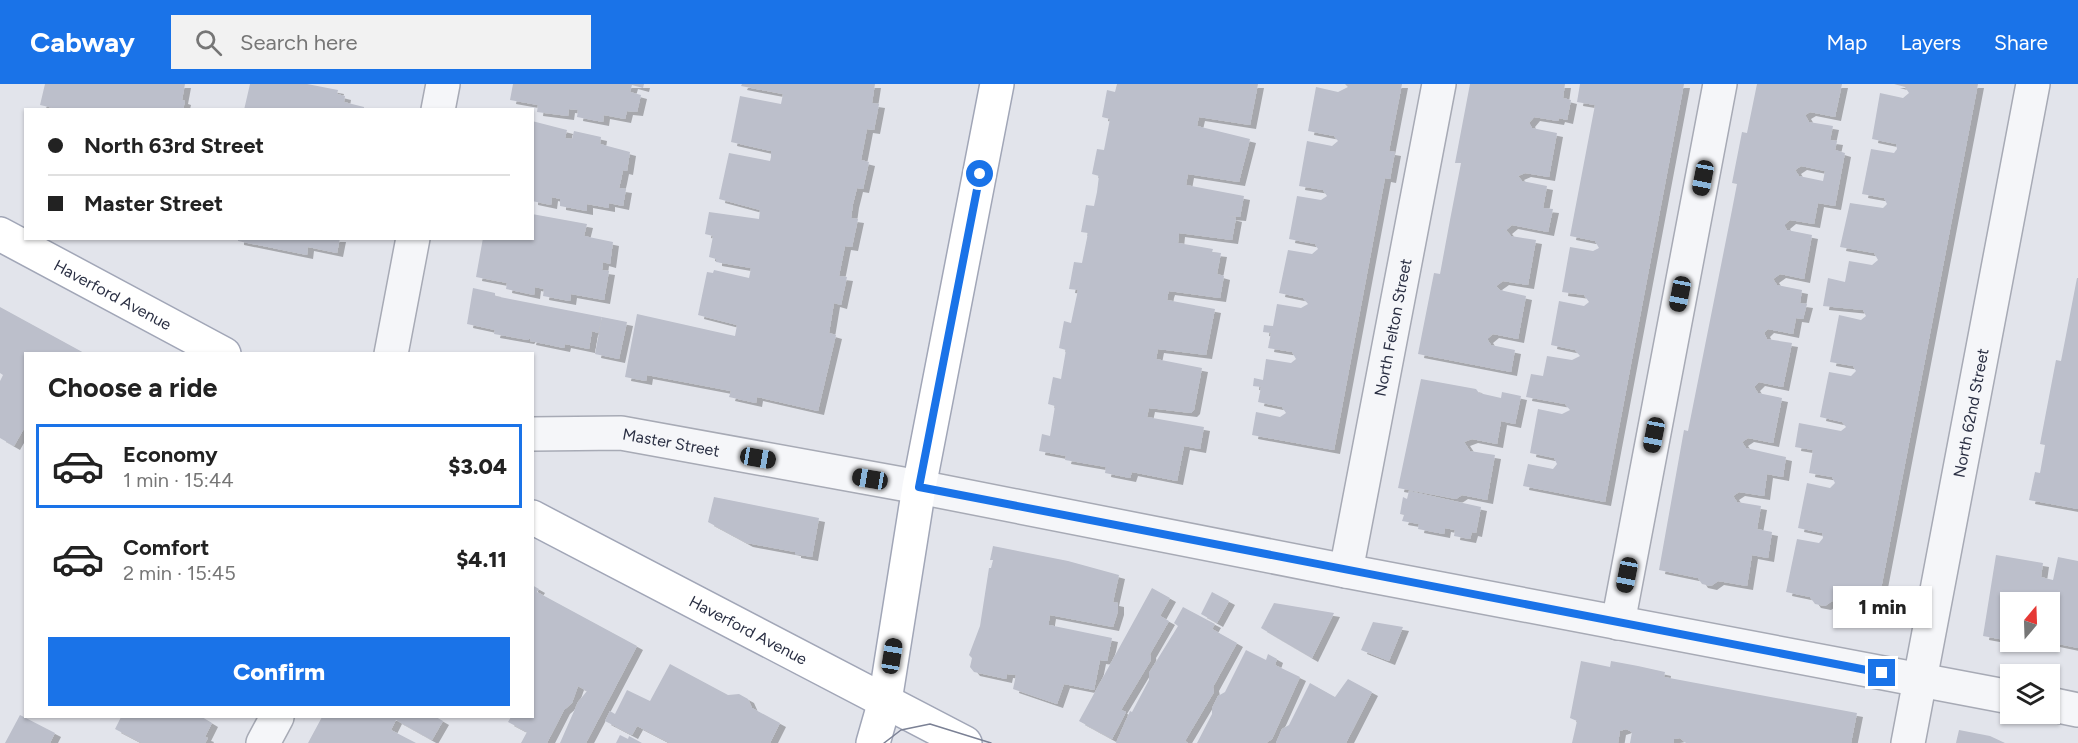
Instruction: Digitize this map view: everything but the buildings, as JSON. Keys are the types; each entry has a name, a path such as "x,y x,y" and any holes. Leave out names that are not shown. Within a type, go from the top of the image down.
{"main road":[{"path":"873,743 885,701 919,487 997,84"},
{"name":"Haverford Avenue","path":"0,234 220,352"},
{"name":"Haverford Avenue","path":"534,518 965,743"}],"street":[{"path":"438,108 443,84"},
{"name":"North Felton Street","path":"1346,571 1439,84"},
{"path":"1618,623 1720,84"},
{"name":"North 62nd Street","path":"1908,743 2033,84"},
{"path":"391,352 413,240"},
{"name":"Master Street","path":"534,434 621,433 919,487 2000,695"},
{"path":"2060,706 2078,710"},
{"path":"263,743 276,718"}],"tram line":[{"path":"884,743 901,730 930,724 991,743"}],"route":[{"path":"980,174 919,487 1323,567 1882,673"}]}
